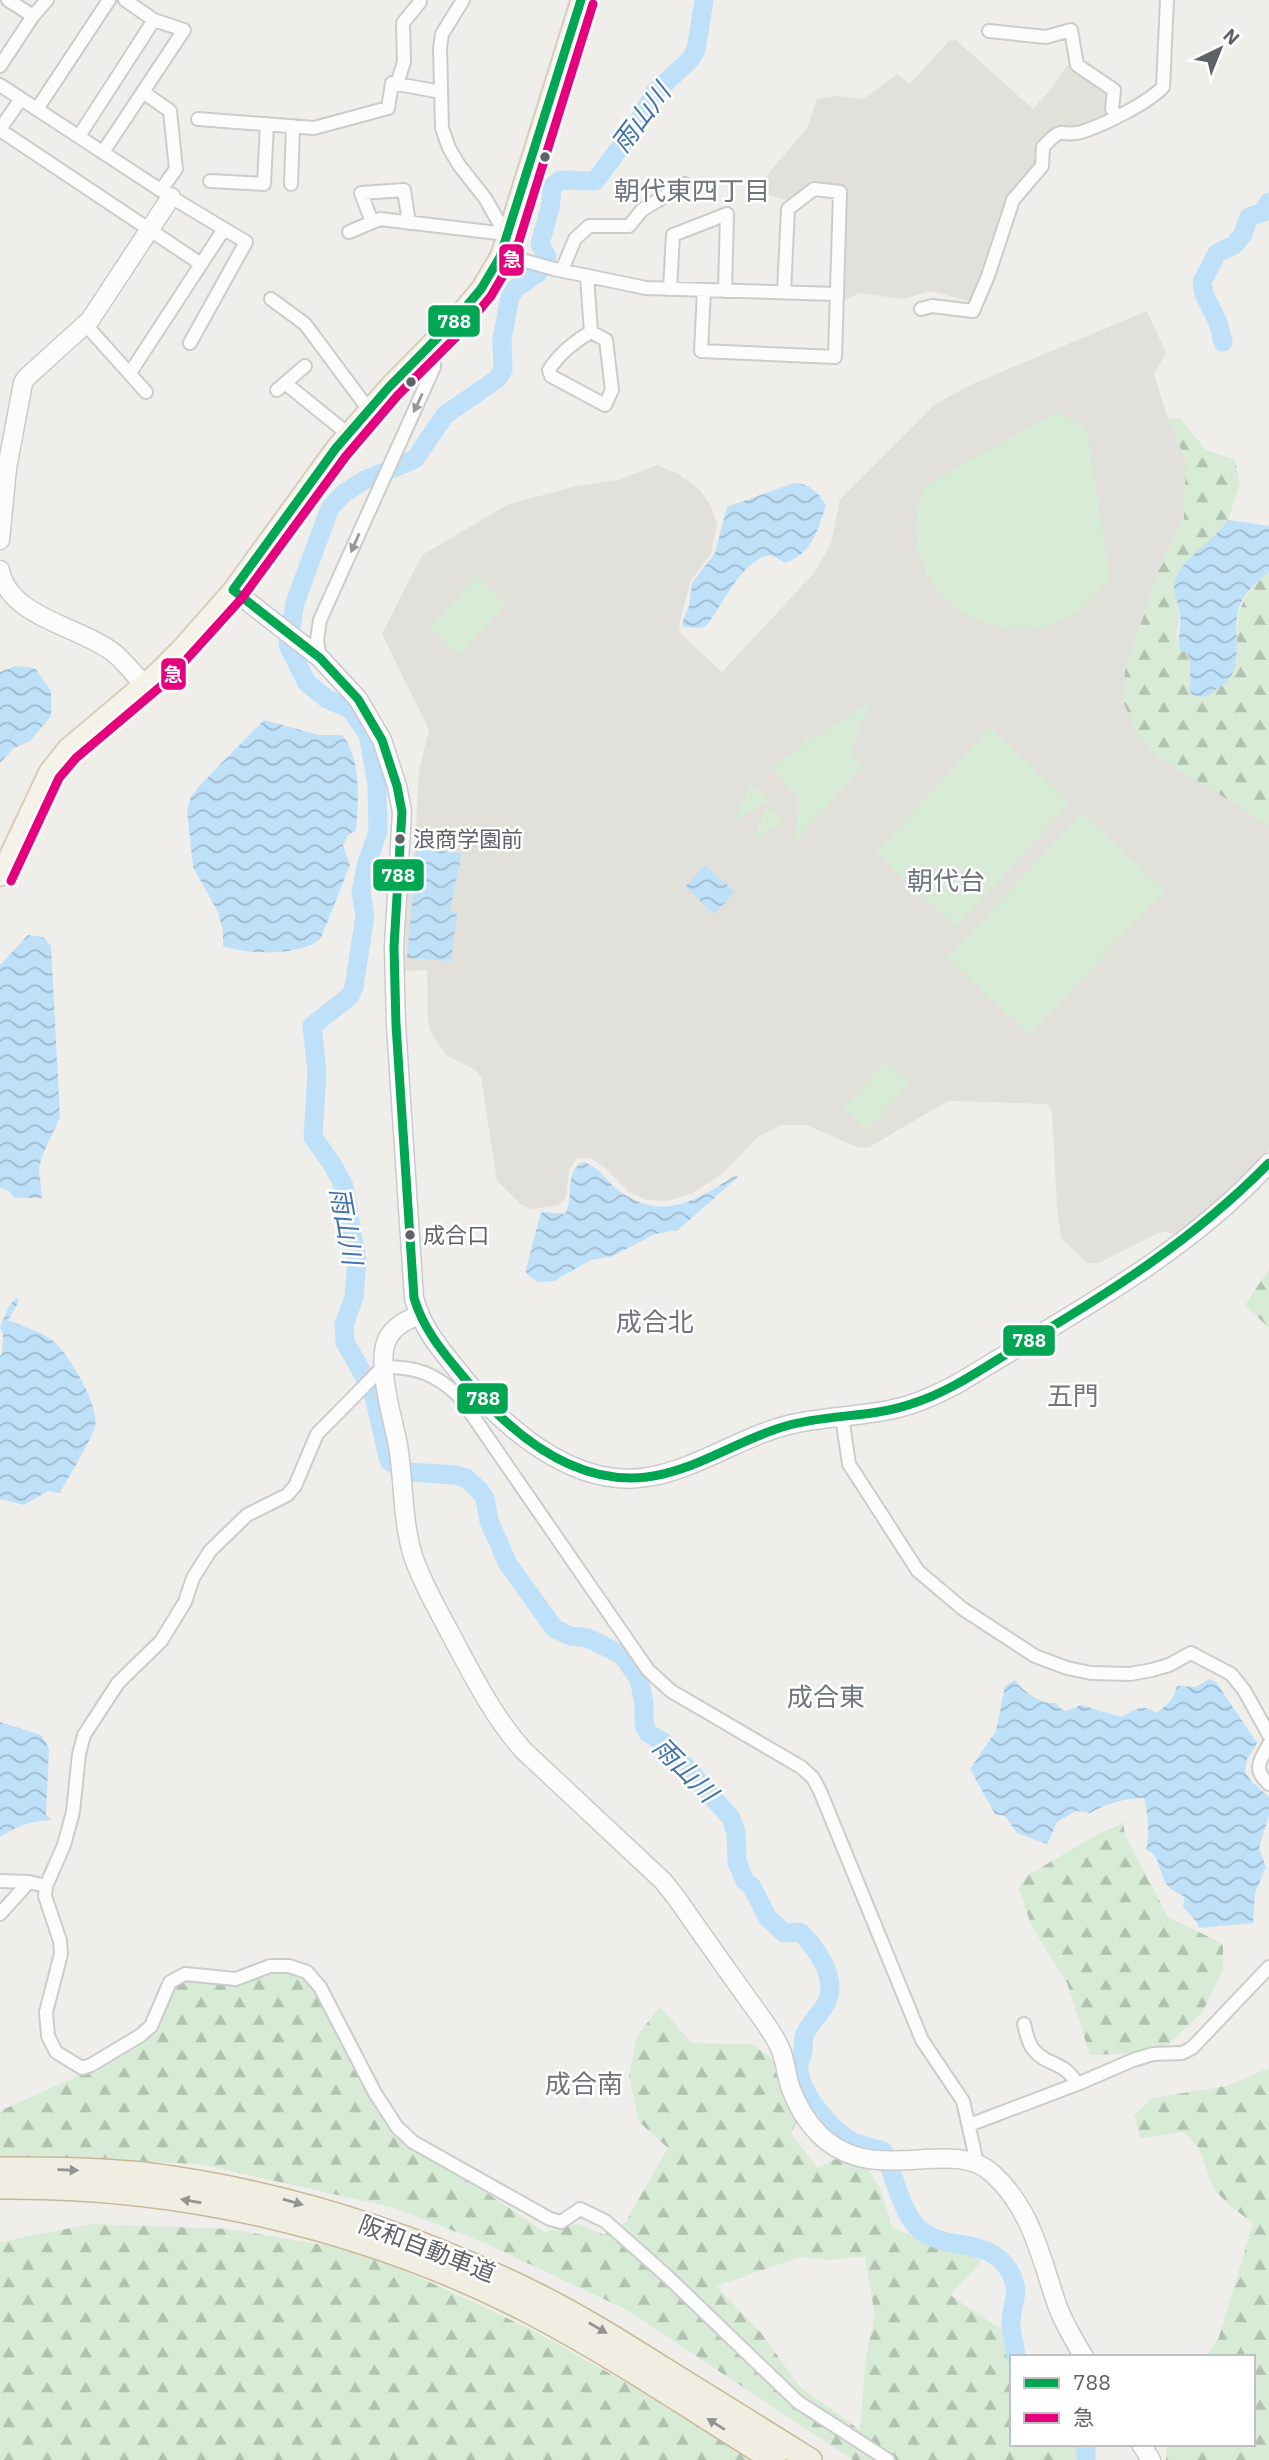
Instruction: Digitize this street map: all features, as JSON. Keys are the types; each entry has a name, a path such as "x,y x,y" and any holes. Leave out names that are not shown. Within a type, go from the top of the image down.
{"highway":[{"name":"阪和自動車道","path":"0,2169 69,2169 143,2174 279,2199 342,2216 534,2303 605,2332 810,2460"},
{"name":"阪和自動車道","path":"0,2187 92,2190 168,2197 247,2211 449,2264"},
{"name":"阪和自動車道","path":"534,2303 569,2333 774,2460"}],"main road":[{"path":"0,876 49,772 67,749 144,685 240,596 304,489 369,410 481,289 505,242 581,0"}],"street":[{"path":"8,0 33,16"},
{"path":"0,66 33,16 47,0"},
{"path":"37,109 109,0"},
{"path":"103,152 184,30 154,20 125,0"},
{"path":"463,0 442,34 442,128 459,166 485,198 505,242 528,262 646,288 836,294"},
{"path":"921,309 932,306 973,312 1013,200 1042,166 1043,146 1061,131 1080,132 1117,116 1153,98 1163,87 1167,0"},
{"path":"397,84 404,62 403,23 420,2"},
{"path":"79,136 154,20"},
{"path":"989,30 1045,37 1070,30 1077,65 1114,90 1112,109 1117,116"},
{"path":"198,119 314,128 388,108 392,83 441,92"},
{"path":"0,85 246,243 190,343"},
{"path":"0,540 7,468 23,383 85,324 150,229 176,169 176,122 170,111 143,92"},
{"path":"21,99 0,130 201,264"},
{"path":"210,181 264,184 267,124"},
{"path":"291,184 293,126"},
{"path":"558,270 575,239 589,226 629,226 642,210 685,184"},
{"path":"704,290 701,351 835,357 840,192 814,189 788,209 784,292"},
{"path":"372,222 360,193 404,190 409,223"},
{"path":"670,289 673,235 727,214 724,291"},
{"path":"349,232 380,219 505,242"},
{"path":"130,373 224,229"},
{"path":"587,276 591,332"},
{"path":"271,299 305,324 369,410"},
{"path":"85,324 146,392"},
{"path":"591,332 606,340 612,390 605,405 551,376 549,370 554,362 591,332"},
{"path":"320,658 317,640 320,620 434,367 433,343"},
{"path":"305,366 281,386 348,434"},
{"path":"0,569 2,582 18,602 113,652 144,685"},
{"path":"240,596 320,658 358,699 371,719 391,762 402,812 395,922 396,1025 414,1298 419,1315 440,1348 488,1408 547,1454 601,1475 648,1477 787,1426 898,1408 934,1396 1187,1240 1252,1182 1269,1163"},
{"path":"419,1315 395,1328 384,1347 383,1367 399,1455 405,1521 413,1555 424,1584 504,1728 523,1750 663,1881 678,1900 780,2048 790,2089 807,2120 818,2133 840,2150 880,2162 966,2159 993,2174 1007,2189 1040,2247 1058,2306 1069,2333 1083,2355"},
{"path":"888,2460 798,2402 605,2221 580,2209 561,2222 550,2219 413,2142 397,2127 375,2092 320,1987 307,1972 289,1966 270,1966 236,1979 185,1974 170,1982 151,2026 141,2035 82,2068 57,2052 48,2036 46,2012 61,1954 60,1941 46,1896 46,1886 64,1845 73,1812 79,1754 84,1735 118,1683 161,1641 185,1602 193,1578 210,1550 247,1515 288,1495 295,1486 317,1434 383,1367 407,1367 430,1374 459,1396 648,1670 659,1681 671,1691 801,1767 813,1778 922,2040 963,2101 977,2163"},
{"path":"842,1417 849,1464 918,1571 963,1609 1035,1656 1067,1668 1091,1673 1130,1674 1152,1670 1169,1665 1191,1653 1231,1674 1244,1690 1269,1735"},
{"path":"1269,1744 1262,1755 1259,1771 1269,1784"},
{"path":"0,1881 29,1882 46,1886"},
{"path":"0,1914 29,1882"},
{"path":"968,2125 1133,2060 1153,2054 1182,2053 1192,2048 1269,1967"},
{"path":"1024,2024 1032,2049 1039,2056 1066,2068 1077,2084"}],"shaded area":[{"path":"956,40 1033,109 1052,88 1067,65 1108,91 1108,114 1081,128 1069,130 1056,126 1047,136 1037,165 1011,197 973,302 930,291 903,299 859,293 841,302 846,188 814,184 788,200 766,195 761,182 807,128 817,99 838,96 863,99 897,74 910,84 949,41"},
{"path":"1147,311 1166,353 1154,374 1168,419 1186,461 1186,493 1184,518 1159,569 1125,671 1158,757 1269,825 1269,1149 1259,1163 1202,1219 1174,1234 1163,1231 1099,1263 1087,1263 1061,1238 1052,1113 1048,1104 948,1101 868,1148 857,1147 806,1125 780,1125 758,1137 724,1172 693,1193 666,1201 647,1200 629,1192 603,1166 590,1158 577,1158 569,1170 566,1197 559,1205 533,1209 523,1206 497,1181 481,1077 474,1069 447,1056 431,1033 428,1021 427,970 405,971 406,907 415,845 419,771 429,730 382,634 422,555 509,504 577,486 619,480 657,465 678,474 699,489 711,506 717,524 711,553 690,582 679,626 681,634 722,672 815,572 831,543 840,499 934,405 970,385"}],"green space":[{"path":"1056,412 1086,427 1110,577 1079,610 1043,627 1006,629 972,618 943,596 923,566 916,528 925,486"},
{"path":"1180,418 1206,450 1235,460 1240,483 1228,520 1220,532 1187,561 1176,638 1191,660 1189,686 1237,663 1238,622 1243,603 1269,571 1269,825 1158,757 1138,735 1123,701 1125,671 1159,569 1184,518 1186,461 1168,419"},
{"path":"476,576 506,604 459,655 429,628"},
{"path":"872,700 850,753 864,765 794,843 799,798 771,767 804,745 805,737 815,738"},
{"path":"990,728 1070,803 956,927 876,852"},
{"path":"750,785 768,801 734,821"},
{"path":"767,807 784,823 753,840"},
{"path":"1082,813 1165,890 1030,1035 947,958"},
{"path":"886,1061 910,1083 867,1130 843,1108"},
{"path":"1269,1269 1269,1328 1245,1305"},
{"path":"1123,1823 1125,1835 1168,1917 1223,1944 1223,1970 1203,2011 1170,2043 1145,2053 1090,2055 1067,1983 1031,1925 1019,1888 1028,1875 1098,1834"},
{"path":"270,1966 307,1972 397,2127 544,2232 579,2224 604,2235 625,2223 668,2148 639,2122 629,2075 637,2036 660,2007 692,2043 753,2044 776,2062 801,2113 791,2134 818,2168 845,2154 864,2163 880,2188 892,2227 930,2244 970,2252 981,2262 950,2295 1007,2333 1011,2355 1010,2446 1078,2446 1082,2460 853,2460 625,2309 487,2244 395,2208 200,2164 0,2156 0,2111 69,2080 141,2035 170,1982 185,1974 236,1979","holes":["865,2256 875,2316 866,2355 860,2430 799,2386 762,2334 716,2286 801,2257 830,2260"]},
{"path":"1269,2068 1269,2460 1166,2460 1167,2446 1255,2446 1255,2355 1208,2355 1219,2337 1253,2223 1229,2205 1213,2188 1199,2148 1184,2132 1141,2138 1134,2115 1153,2098 1226,2086"},
{"path":"91,2224 228,2229 365,2252 528,2328 670,2407 750,2460 0,2460 0,2242"}],"water":[{"path":"794,483 813,490 826,506 807,548 802,554 785,563 772,555 761,558 734,584 706,626 684,627 682,623 689,606 692,583 715,553 727,507"},
{"path":"1228,520 1269,526 1269,571 1249,591 1240,605 1234,670 1220,687 1201,697 1191,694 1190,662 1187,653 1181,651 1180,614 1174,587 1181,569"},
{"path":"15,666 35,668 51,691 51,716 30,741 14,748 0,763 0,672"},
{"path":"264,720 319,735 342,735 356,767 356,830 348,835 343,845 350,865 321,938 313,944 289,951 246,951 223,946 223,931 218,912 193,867 187,811 191,797"},
{"path":"417,849 462,853 450,910 457,912 451,961 407,958"},
{"path":"705,865 735,892 714,914 685,887"},
{"path":"28,935 43,937 51,946 60,1117 39,1169 42,1198 15,1198 9,1191 0,1188 0,965"},
{"path":"584,1162 633,1199 664,1207 693,1200 736,1175 738,1177 678,1230 655,1234 613,1256 591,1260 554,1281 537,1282 526,1273 526,1269 540,1216 542,1212 565,1214 571,1177"},
{"path":"17,1297 19,1301 8,1320 42,1334 59,1346 88,1393 95,1417 95,1426 89,1441 60,1493 48,1491 24,1505 0,1499 0,1356 3,1335 0,1327 9,1306"},
{"path":"1209,1679 1216,1682 1257,1743 1247,1759 1245,1772 1269,1797 1269,1815 1259,1848 1266,1867 1255,1893 1253,1923 1199,1928 1183,1907 1185,1897 1168,1885 1157,1859 1146,1850 1148,1823 1144,1798 1116,1802 1090,1813 1076,1811 1057,1822 1047,1844 1017,1833 1005,1816 995,1814 970,1769 996,1731 1005,1686 1015,1680 1033,1697 1056,1703 1066,1711 1081,1705 1121,1717 1143,1708 1156,1713 1170,1702 1177,1686 1196,1687"},
{"path":"0,1722 41,1735 49,1748 46,1815 52,1820 25,1824 0,1837"}],"waterway":[{"name":"雨山川","path":"704,0 696,50 690,60 655,92 634,129 595,181 560,180 552,187 550,208 540,244 547,257 538,273 516,288 510,297 502,339 503,370 497,379 445,415 415,459 365,480 344,493 330,508 295,603 288,645 307,683 327,699 350,709 368,734 377,784 378,831 366,866 361,892 365,916 354,987 350,996 312,1026 317,1072 313,1137 344,1186 357,1262 354,1297 344,1325 345,1342 373,1392 389,1461 408,1472 466,1478 485,1499 489,1521 508,1564 554,1628 570,1636 588,1638 622,1655 639,1679 644,1703 644,1725 648,1733 665,1743 731,1818 736,1832 737,1862 745,1881 752,1887 768,1918 784,1933 800,1932 811,1943 824,1965 829,1980 829,1995 805,2034 799,2063 800,2075 809,2097 844,2137 883,2151 902,2200 916,2226 939,2240 978,2248 1001,2260 1015,2285 1011,2323 1016,2355"},
{"path":"1223,342 1202,282 1217,253 1234,245 1243,234 1249,217 1263,212 1269,202"},
{"name":"雨山川","path":"1084,2446 1086,2460"}],"transit line":[{"name":"788","path":"233,590 336,448 389,387 454,321 481,289 500,257 581,0"},
{"name":"急","path":"11,881 59,778 76,758 166,682 242,598 346,456 398,395 463,330 491,296 511,262 519,241 593,4"},
{"name":"788","path":"233,590 320,658 358,699 382,740 397,786 402,812 394,947 396,1025 414,1298 428,1329 461,1374 498,1415 542,1450 566,1463 592,1472 619,1477 647,1477 700,1462 786,1426 817,1419 880,1412 925,1399 979,1371 1118,1285 1181,1241 1269,1163"}],"place":[{"name":"浪商学園前","path":"400,839"},
{"name":"成合口","path":"410,1235"}],"district":[{"name":"朝代東四丁目","path":"692,191"},
{"name":"朝代台","path":"946,881"},
{"name":"成合北","path":"655,1322"},
{"name":"五門","path":"1073,1396"},
{"name":"成合東","path":"826,1697"},
{"name":"成合南","path":"584,2084"}]}
